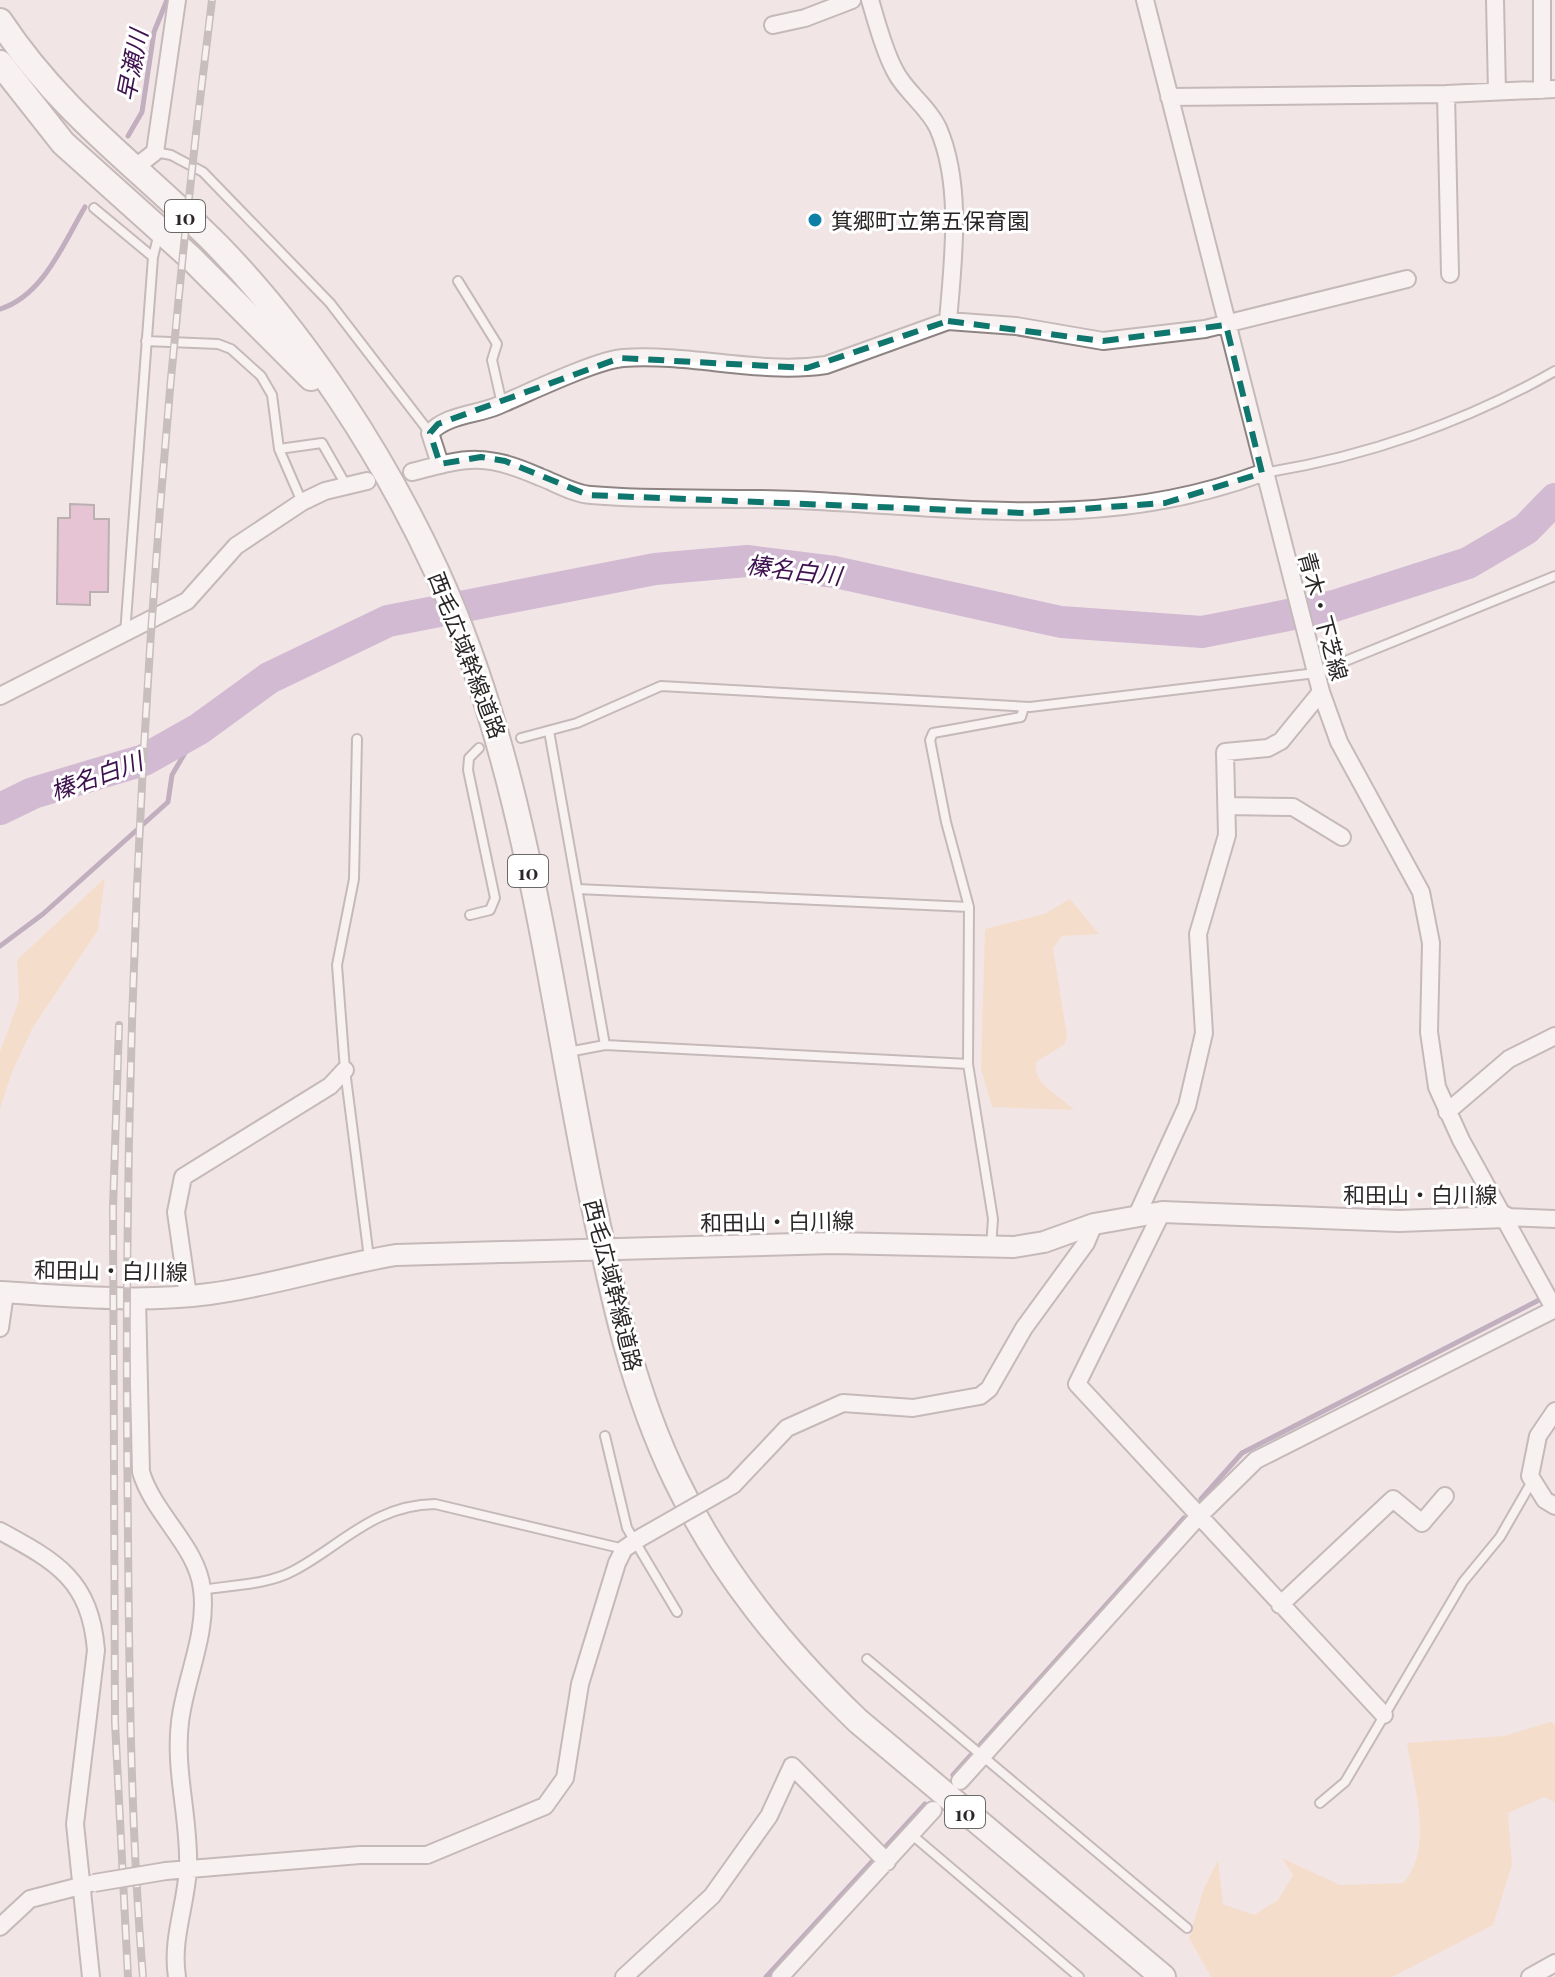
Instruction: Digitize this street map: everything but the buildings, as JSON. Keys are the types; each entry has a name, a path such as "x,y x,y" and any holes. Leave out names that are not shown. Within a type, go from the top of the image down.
{"main road":[{"name":"西毛広域幹線道路","path":"0,21 60,98 132,170 214,242 279,311 414,523 463,629 486,691 509,776 603,1251 640,1390 673,1475 731,1576 776,1636 858,1721 1163,1977"},
{"name":"西毛広域幹線道路","path":"0,63 63,143 220,285 353,424"}],"street":[{"path":"132,170 155,152 177,0"},
{"path":"773,25 805,18 852,0"},
{"path":"870,0 894,71 936,124 943,142 950,179 953,256 948,321"},
{"name":"青木・下芝線","path":"1145,0 1262,473 1321,692 1339,742 1421,892 1431,943 1431,1054 1437,1087 1447,1112 1555,1309"},
{"path":"1495,0 1497,92"},
{"path":"1169,97 1548,90 1542,0"},
{"path":"1446,94 1450,274"},
{"path":"440,464 430,433 438,424 502,404 620,358 711,360 807,368 826,365 948,321 1016,326 1103,341 1226,325 1407,279"},
{"path":"412,472 481,457 505,461 588,495 799,500 1025,513 1165,503 1210,492 1262,473"},
{"path":"0,696 187,601 236,546 302,502 346,485 367,481"},
{"path":"1137,1215 1187,1106 1204,1033 1198,934 1227,835 1225,752 1268,748 1281,741 1321,692"},
{"path":"1227,806 1293,807 1342,837"},
{"path":"1447,1112 1509,1059 1555,1036"},
{"path":"188,1296 176,1212 183,1177 330,1086 345,1070"},
{"path":"1162,1212 1077,1384 1384,1715"},
{"name":"和田山・白川線","path":"3,1292 137,1298 209,1295 396,1255 833,1243 991,1248 1044,1242 1094,1224 1162,1212 1399,1221 1505,1217 1555,1219"},
{"path":"0,1927 30,1899 87,1884 188,1868 360,1855 427,1855 545,1806 565,1778 580,1684 632,1543 733,1485 787,1428 843,1403 913,1408 980,1396 989,1389 1024,1328 1086,1243 1094,1224"},
{"path":"0,1328 3,1292"},
{"path":"137,1298 141,1472 148,1495 199,1571 202,1590 203,1609 180,1721 188,1868 177,1925 174,1958 177,1977"},
{"path":"960,1781 1198,1517 1256,1460 1555,1309"},
{"path":"1555,1411 1538,1436 1531,1458 1531,1483 1555,1506"},
{"path":"1280,1605 1393,1499 1422,1523 1445,1496"},
{"path":"0,1531 64,1569 78,1587 94,1623 96,1650 75,1824 87,1884 91,1977"},
{"path":"624,1977 712,1896 769,1816 792,1766 886,1861"},
{"path":"780,1977 933,1810"},
{"path":"1530,1977 1555,1963"}],"lane":[{"path":"155,152 171,155 203,172 330,303 430,433"},
{"path":"94,208 153,257"},
{"path":"125,635 153,257 160,231"},
{"path":"458,281 497,344 492,360 502,404"},
{"path":"146,341 218,344 231,349 261,376 272,395 279,449 302,502"},
{"path":"1262,473 1327,461 1392,442 1457,419 1555,371"},
{"path":"279,449 322,443 346,485"},
{"path":"521,738 577,723 661,686 1024,707 1316,673 1555,576"},
{"path":"991,1248 993,1219 968,1064 969,907 946,822 930,740 933,733 1021,717 1024,707"},
{"path":"549,731 605,1045"},
{"path":"357,739 354,879 337,965 345,1070 370,1259"},
{"path":"470,915 490,910 495,898 468,770 469,758 479,748"},
{"path":"577,889 969,907"},
{"path":"563,1052 605,1045 968,1064"},
{"path":"605,1436 632,1543 677,1612"},
{"path":"1320,1803 1345,1782 1463,1582 1500,1537 1531,1483"},
{"path":"202,1590 280,1576 359,1526 422,1504 632,1543"},
{"path":"867,1659 1187,1928"},
{"path":"910,1833 1079,1977"}],"highlighted area":[{"path":"948,321 1103,341 1226,325 1262,473 1165,503 1025,513 588,495 505,461 481,457 440,464 430,433 438,424 620,358 807,368"}],"shaded area":[{"path":"105,878 98,930 33,1027 12,1072 0,1109 0,1052 19,1000 17,960"},
{"path":"1070,899 1099,934 1062,936 1053,948 1067,1036 1064,1045 1036,1062 1036,1070 1043,1084 1074,1110 992,1107 981,1069 985,929 1044,914"},
{"path":"1550,1722 1555,1724 1555,1802 1544,1797 1508,1813 1512,1865 1493,1925 1392,1977 1211,1977 1189,1938 1203,1891 1218,1860 1223,1904 1254,1915 1278,1900 1293,1875 1282,1858 1340,1885 1403,1883 1413,1869 1420,1835 1417,1796 1407,1743 1504,1736"}],"waterway":[{"name":"早瀬川","path":"128,136 142,112 154,32 167,0"},
{"name":"早瀬川","path":"0,309 28,293 40,281 85,207"},
{"name":"榛名白川","path":"0,809 33,793 144,760 199,729 269,678 388,621 655,569 747,561 835,572 1061,622 1202,632 1334,606 1468,563 1526,529 1555,499"},
{"path":"0,946 43,914 168,802 172,775 199,729"},
{"path":"1201,1499 1242,1453 1541,1299"},
{"path":"953,1775 1184,1518"},
{"path":"766,1977 925,1804"}],"railway":[{"path":"143,1977 132,1772 127,1430 127,1251 137,892 158,535 173,356 212,0"},
{"path":"119,1025 113,1208 115,1722 128,1977"}],"place":[{"name":"箕郷町立第五保育園","path":"815,220"}]}
